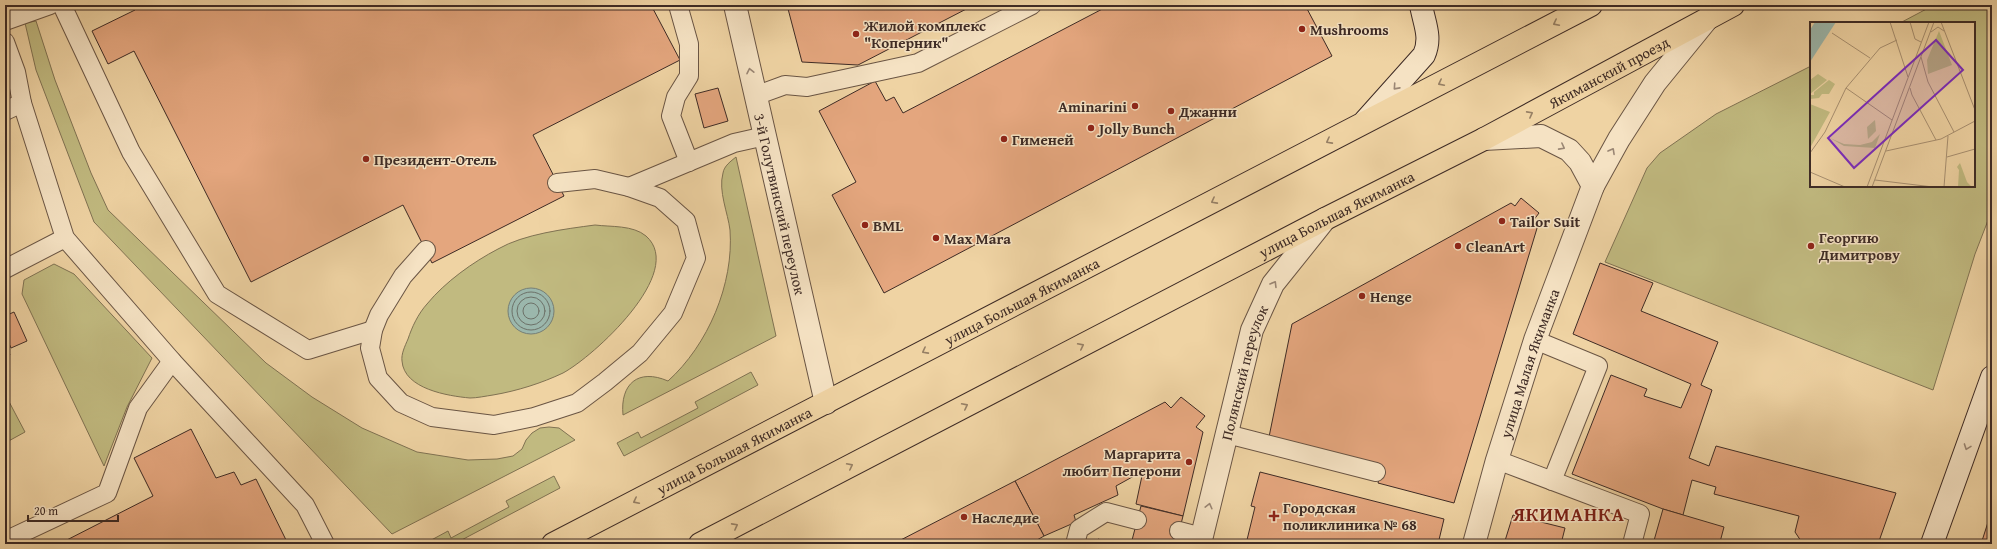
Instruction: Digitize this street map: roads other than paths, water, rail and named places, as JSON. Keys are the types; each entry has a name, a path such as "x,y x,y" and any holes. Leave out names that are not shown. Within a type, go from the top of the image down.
{"main road":[{"path":"1364,123 1591,5"},
{"name":"Якиманский проезд","path":"1484,139 1733,5"},
{"name":"улица Большая Якиманка","path":"553,544 1364,123"},
{"name":"улица Большая Якиманка","path":"700,544 1325,219 1484,139"}],"street":[{"name":"3-й Голутвинский переулок","path":"735,5 826,403"},
{"name":"улица Большая Якиманка","path":"1364,123 1424,55 1428,46 1429,32 1423,16 1421,5"},
{"name":"улица Малая Якиманка","path":"1474,544 1497,460 1535,340 1593,186 1619,139 1655,83 1708,18"},
{"path":"1484,139 1541,136 1569,150 1580,162 1593,186"},
{"name":"Полянский переулок","path":"1201,541 1252,330 1273,284 1325,219"},
{"path":"1932,544 1992,378"}],"lane":[{"path":"5,21 50,5"},
{"path":"62,5 131,152 217,294 308,350 373,330"},
{"path":"678,5 689,44 690,76 676,97 671,116 689,162"},
{"path":"755,96 785,85 807,87 918,63 1032,5"},
{"path":"5,42 16,72 22,103 64,238 172,361 305,505 325,544"},
{"path":"5,111 22,103"},
{"path":"629,187 734,143 764,136"},
{"path":"426,250 403,276 379,315 373,330 370,348 378,378 401,403 432,417 494,425 534,417 577,403 606,382 640,353 673,313 696,258 686,221 660,198 629,187 594,179 557,183"},
{"path":"5,269 64,238"},
{"path":"1535,340 1598,366 1552,481"},
{"path":"5,541 107,492 138,408 172,361"},
{"path":"1227,434 1376,472"},
{"path":"1497,460 1640,514 1632,544"},
{"path":"1075,544 1079,529 1106,512 1137,520"},
{"path":"1179,531 1201,541"}],"water":[{"path":"531,288 544,292 550,298 554,311 550,324 544,330 531,334 518,330 512,324 508,311 512,298 518,292"}],"place":[{"name":"Mushrooms","path":"1302,29"},
{"name":"Жилой комплекс \"Коперник\"","path":"856,34"},
{"name":"Aminarini","path":"1135,106"},
{"name":"Джанни","path":"1171,111"},
{"name":"Jolly Bunch","path":"1091,128"},
{"name":"Гименей","path":"1004,139"},
{"name":"Президент-Отель","path":"366,159"},
{"name":"Tailor Suit","path":"1502,221"},
{"name":"BML","path":"865,225"},
{"name":"Max Mara","path":"936,238"},
{"name":"CleanArt","path":"1458,246"},
{"name":"Георгию Димитрову","path":"1811,246"},
{"name":"Henge","path":"1362,296"},
{"name":"Маргарита любит Пеперони","path":"1189,462"},
{"name":"Городская поликлиника № 68","path":"1274,516"},
{"name":"Наследие","path":"964,517"}],"district":[{"name":"ЯКИМАНКА","path":"1569,514"}]}
